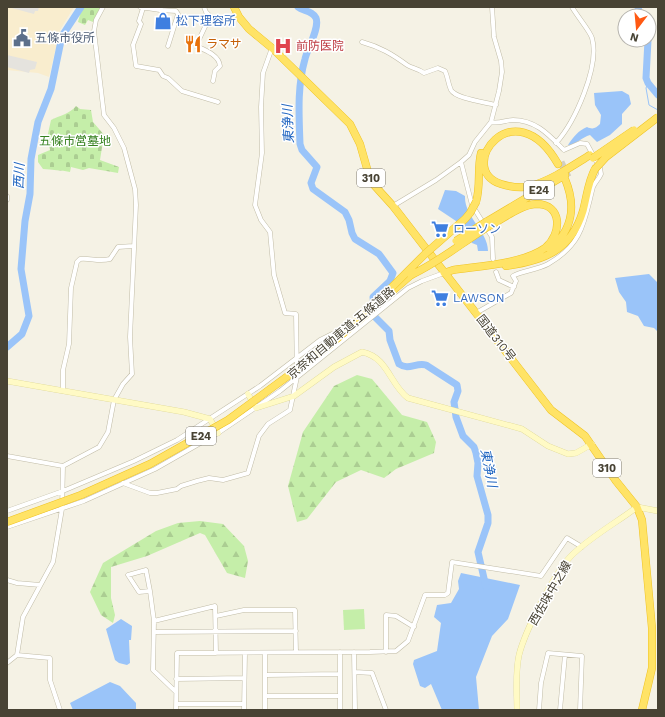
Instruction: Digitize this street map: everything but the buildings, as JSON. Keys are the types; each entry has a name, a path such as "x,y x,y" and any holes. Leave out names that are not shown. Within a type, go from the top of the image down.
{"highway":[{"name":"国道310号","path":"234,7 239,17 249,29 272,48 350,124 360,144 368,172 374,185 393,206 551,410 581,431 592,444 616,481 637,507 642,520 652,628 652,668 642,710"},
{"name":"E24","path":"487,224 658,113"},
{"path":"444,273 454,274 536,261 558,248 568,240 578,224 590,178 595,169 606,157 658,117"},
{"path":"372,309 420,258 465,219 476,202 479,189 479,166 481,152 489,140 502,131 517,128 534,133 548,144 560,163 539,139 525,132 517,131 504,134 491,143 487,149 484,161 488,174 497,183 509,187 532,186 555,176 592,156"},
{"path":"444,273 453,270 534,257 547,252 563,237 570,223 572,207 567,178 574,196 574,216 566,236 558,248"},
{"path":"487,224 530,205 542,205 555,214 558,228 551,242 544,248 510,261"},
{"name":"京奈和自動車道;五條道路","path":"7,522 82,495 150,464 192,442 228,420 290,376 411,275 424,269 487,224"}],"street":[{"path":"7,456 63,466 99,447 108,432 114,400 123,384 132,374 130,337 136,205 134,182 124,148 114,128 104,115 94,31 96,20 103,7"},
{"path":"168,46 178,14 176,11 141,7 139,21 141,24 133,44 136,66 159,70 163,76 168,78 182,91 218,102"},
{"path":"204,7 210,16 196,46 215,57 220,62 220,66 215,71 213,81"},
{"path":"393,206 436,180 461,162 469,155 475,142 491,122 496,105 502,72 492,26 492,7"},
{"path":"556,143 567,128 591,76 592,38 572,7"},
{"path":"362,42 381,48 399,58 409,66 416,67 424,73 438,68 445,71 450,88 454,93 464,98 496,105"},
{"path":"123,482 150,493 163,493 209,478 223,480 248,473 259,436 268,424 290,410 297,377 296,314 285,313 274,275 270,232 261,220 255,205 262,153 261,107 263,73 272,48"},
{"path":"476,313 511,293 516,281 513,276 529,272 549,264 573,243 584,226 593,189 600,176 600,168 587,144 580,143 564,150 541,128 532,123 514,120 491,122"},
{"path":"461,162 472,205 492,237 493,259"},
{"path":"63,391 64,370 69,344 71,288 78,262 80,259 85,258 97,261 110,259 118,247 133,246"},
{"path":"496,272 499,280 514,287"},
{"path":"7,527 84,501 123,482 155,469 218,433 256,408 297,377 408,288 444,273"},
{"path":"7,511 63,491 177,440 248,394 325,337 340,332 352,332"},
{"path":"256,408 294,396 334,367 362,352 375,356 402,394 414,400 522,429 548,446 568,454 576,453 592,444"},
{"path":"7,382 184,412 210,419 218,433"},
{"path":"248,394 256,408"},
{"path":"7,663 17,654 23,618 53,562 62,509 63,466"},
{"path":"637,507 658,511"},
{"name":"西佐味中之線","path":"517,710 517,671 519,656 525,638 565,563 582,547 637,507"},
{"path":"176,710 176,653 396,651 408,641 425,595 445,595 448,593 452,562 541,576 567,538 582,547"},
{"path":"150,591 139,592 128,575 146,570 150,591 154,621 153,670 176,692"},
{"path":"7,580 17,583 40,585"},
{"path":"154,621 215,606 216,653"},
{"path":"216,616 244,610 295,610 296,652"},
{"path":"386,652 386,615 396,616 414,627"},
{"path":"154,632 296,631"},
{"path":"340,652 340,710"},
{"path":"354,652 355,710"},
{"path":"244,653 244,710"},
{"path":"264,653 266,675 265,710"},
{"path":"539,710 541,683 548,653 582,656 580,710"},
{"path":"17,654 50,658 50,680 60,710"},
{"path":"560,710 565,654"},
{"path":"355,672 372,673 386,710"},
{"path":"266,675 340,674"},
{"path":"176,679 244,678"},
{"path":"265,696 340,696"},
{"path":"176,704 244,704"}],"shaded area":[{"path":"7,7 74,7 60,30 49,77 38,73 7,70"},
{"path":"8,7 39,7 38,11 35,11 34,14"},
{"path":"7,55 37,62 35,69 30,70 29,73 7,67"}],"green space":[{"path":"82,7 101,7 93,22 88,20 85,25 78,22"},
{"name":"五條市営墓地","path":"76,106 80,109 91,110 93,122 106,137 103,141 100,160 119,167 118,173 89,168 83,170 71,167 70,172 43,169 38,162 38,155 50,150 47,138 51,120 68,112"},
{"path":"357,375 372,379 402,415 427,422 436,442 434,453 396,469 384,478 361,470 336,482 307,519 297,522 288,486 303,432 334,386"},
{"path":"200,521 223,524 244,546 248,561 245,578 227,573 205,535 200,533 147,556 111,567 111,598 115,615 113,623 101,615 90,592 103,563 156,531 178,523"},
{"path":"364,609 365,629 344,630 343,610"}],"water":[{"path":"622,91 629,95 631,104 622,114 622,124 610,135 597,142 590,135 574,144 568,145 574,136 581,130 587,127 594,128 600,124 601,115 595,105 594,93"},
{"path":"445,190 456,191 465,196 468,211 484,237 488,251 478,251 477,245 472,243 456,221 438,209"},
{"path":"649,274 658,283 658,332 654,328 644,326 638,316 627,312 626,302 619,292 615,278"},
{"path":"461,573 520,585 508,619 492,636 476,677 479,710 442,710 431,684 425,688 420,686 413,664 414,660 437,651 441,623 434,617 437,605 451,603 459,589 458,581"},
{"path":"121,619 132,626 131,640 129,640 130,663 127,665 119,663 115,660 106,629"},
{"path":"110,682 120,686 136,703 136,710 73,710 70,703"}],"waterway":[{"name":"西川","path":"7,347 22,334 29,316 21,269 25,221 30,194 31,159 38,122 51,89 62,36 81,7"},
{"name":"東浄川","path":"298,7 313,14 317,22 315,33 302,70 299,101 300,144 302,150 317,167 311,183 313,189 345,212 355,239 379,254 393,273 390,281 373,297 375,317 389,331 390,340 399,364 406,367 422,364 426,365 457,385 458,391 454,402 456,417 463,436 474,447 476,453 478,463 477,476 488,515 488,523 478,552 486,587"},
{"path":"648,48 646,78 648,83 658,95"},
{"path":"648,83 646,88 649,105 658,110"}],"tunnel":[{"path":"561,162 568,177"}],"place":[{"name":"松下理容所","path":"163,21"},
{"name":"五條市役所","path":"22,38"},
{"name":"ラマサ","path":"193,44"},
{"name":"前防医院","path":"283,46"},
{"name":"ローソン","path":"440,229"},
{"name":"LAWSON","path":"440,298"}]}
